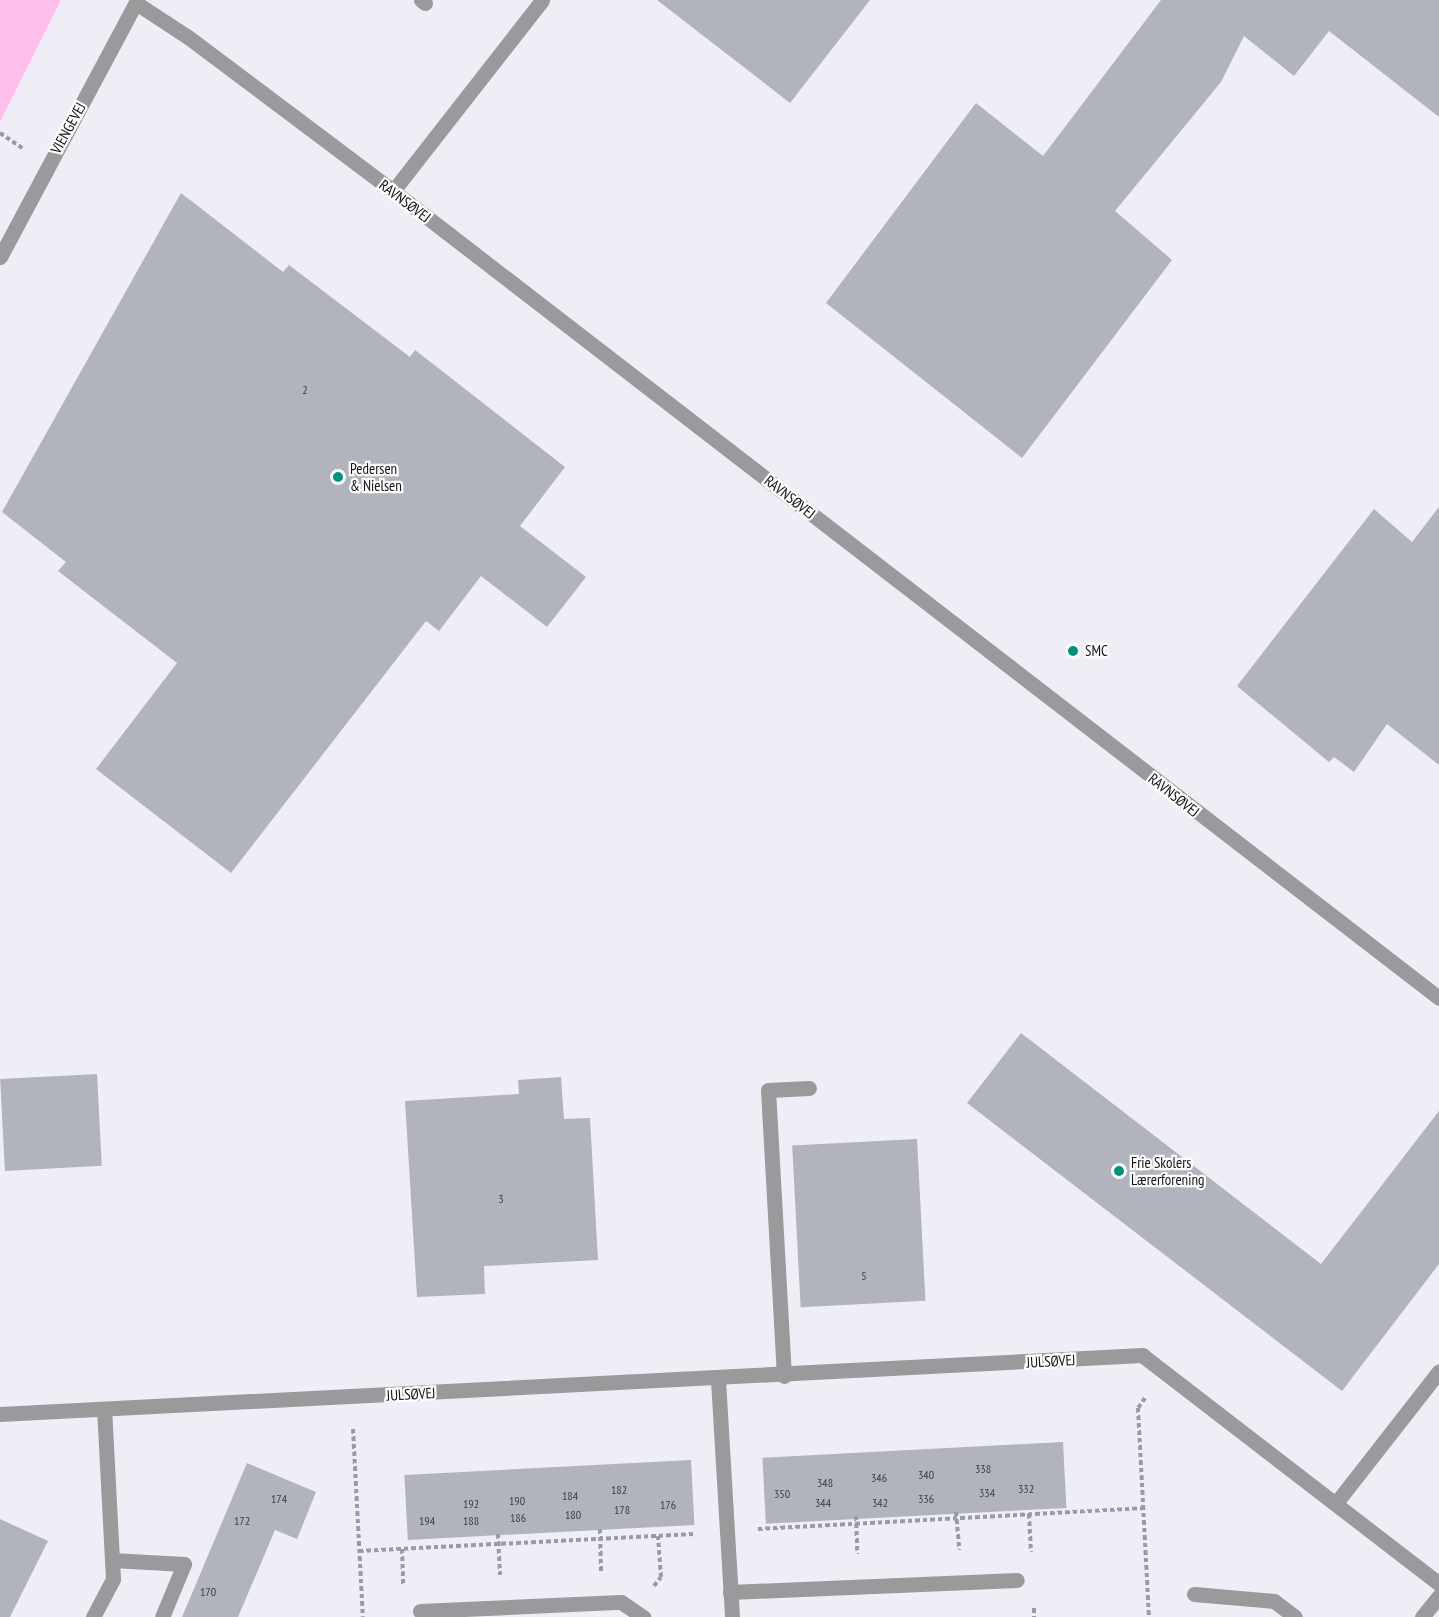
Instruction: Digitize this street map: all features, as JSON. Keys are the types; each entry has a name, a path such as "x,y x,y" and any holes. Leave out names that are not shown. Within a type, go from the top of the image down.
{"street":[{"path":"393,191 542,0"},
{"name":"RAVNSØVEJ","path":"136,2 188,37 393,191 1439,998"},
{"name":"VIENGEVEJ","path":"0,257 136,2"},
{"path":"784,1376 768,1090 809,1088"},
{"name":"JULSØVEJ","path":"0,1414 717,1380 1142,1356 1166,1370 1439,1584"},
{"path":"1336,1503 1439,1371"},
{"path":"717,1380 732,1617"},
{"path":"93,1617 113,1579 104,1409"},
{"path":"112,1560 184,1564 162,1617"},
{"path":"730,1592 1017,1580"},
{"path":"1194,1594 1274,1601 1294,1617"},
{"path":"1422,1617 1439,1596"},
{"path":"420,1611 621,1602 638,1614"}],"path":[{"path":"1149,1617 1138,1408 1166,1370"},
{"path":"351,1397 363,1617"},
{"path":"956,1512 958,1544"},
{"path":"856,1516 857,1549"},
{"path":"600,1529 600,1562"},
{"path":"498,1534 500,1571"},
{"path":"638,1614 661,1577 658,1536"}],"shaded area":[{"path":"0,0 61,0 0,122"}],"building":[{"path":"657,0 870,0 790,103"},
{"path":"1161,0 1439,0 1439,117 1329,31 1294,76 1244,36 1221,82 1115,211 1172,260 1022,458 826,303 976,103 1043,156"},
{"path":"181,193 283,272 289,265 410,357 415,350 565,467 520,526 586,577 547,627 481,576 439,631 426,621 231,873 96,769 177,663 58,571 66,562 2,512"},
{"path":"1439,507 1439,765 1387,724 1354,772 1334,757 1329,762 1237,686 1374,509 1412,542"},
{"path":"1021,1033 1321,1264 1439,1111 1439,1264 1342,1391 967,1103"},
{"path":"97,1074 102,1166 5,1171 0,1079"},
{"path":"561,1077 564,1119 590,1118 598,1260 484,1266 485,1294 417,1297 405,1101 519,1094 518,1080"},
{"path":"917,1139 925,1301 801,1307 792,1146"},
{"path":"1063,1442 1066,1508 766,1524 762,1458"},
{"path":"691,1460 694,1525 408,1540 404,1475"},
{"path":"247,1463 316,1492 297,1539 275,1530 238,1617 182,1617"},
{"path":"0,1519 48,1541 10,1617 0,1617"}],"place":[{"name":"Pedersen & Nielsen","path":"338,477"},
{"name":"SMC","path":"1073,651"},
{"name":"Frie Skolers Lærerforening","path":"1119,1171"}]}
